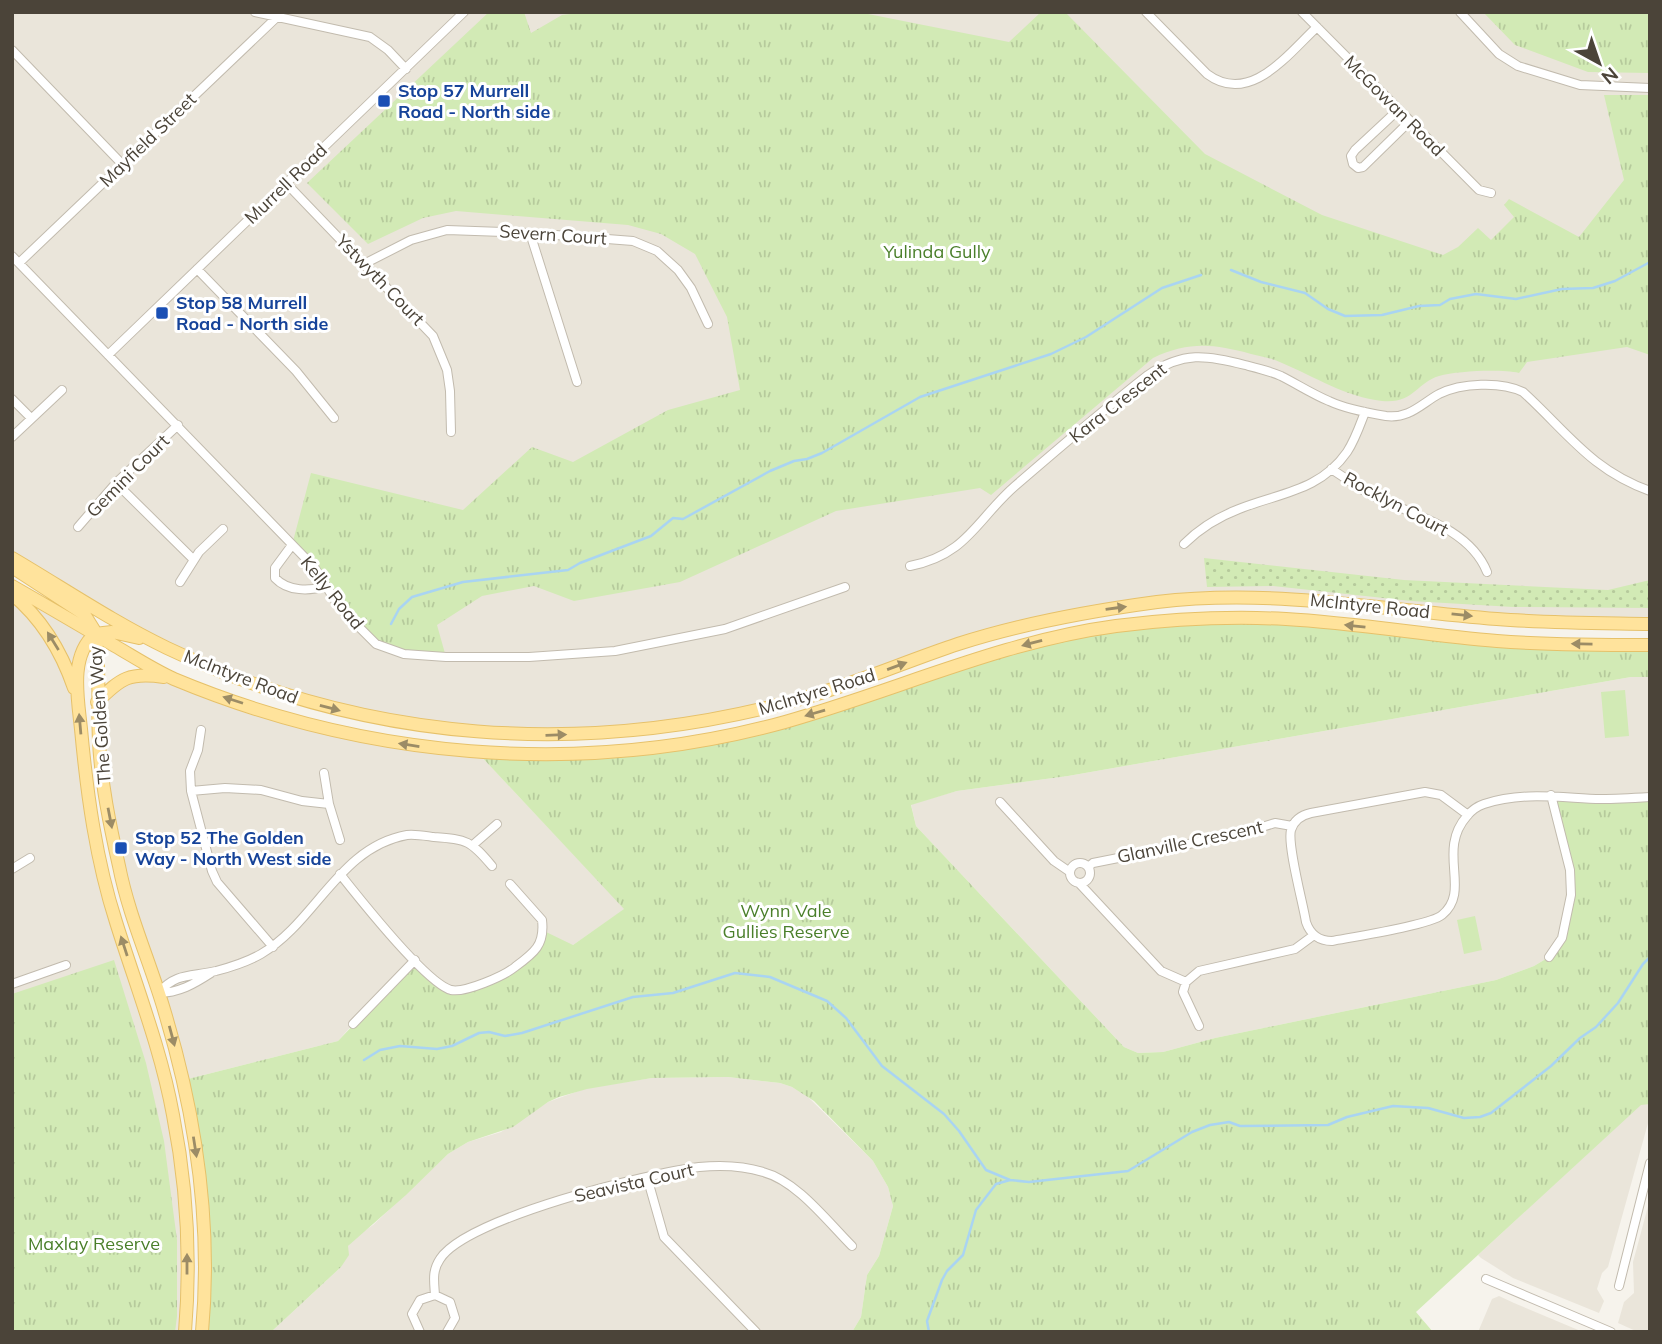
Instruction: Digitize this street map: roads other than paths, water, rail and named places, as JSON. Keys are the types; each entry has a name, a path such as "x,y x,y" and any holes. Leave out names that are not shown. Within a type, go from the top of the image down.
{"main road":[{"name":"McIntyre Road","path":"12,558 152,640 259,686 339,710 435,729 536,736 693,724 738,715 815,695 960,644 1027,625 1171,600 1290,598 1499,619 1650,624"},
{"path":"12,567 84,614 95,634 112,632 152,640"},
{"name":"McIntyre Road","path":"12,586 174,678 227,699 304,723 370,738 456,751 548,755 638,749 737,734 823,711 966,661 1018,646 1099,629 1145,623 1233,618 1287,619 1497,641 1650,645"},
{"path":"12,594 39,620 54,642 78,698"},
{"name":"The Golden Way","path":"95,634 88,640 80,655 78,698 84,766 102,872 166,1079 179,1143 187,1242 185,1332"},
{"name":"The Golden Way","path":"95,634 102,772 118,866 184,1080 198,1165 204,1251 202,1332"},
{"path":"97,702 112,686 129,676 144,674 174,678"},
{"path":"133,974 158,993 150,1024"}],"street":[{"path":"255,12 370,37 388,50 406,69"},
{"name":"Murrell Road","path":"108,355 464,12"},
{"path":"1146,12 1207,74 1217,80 1232,83 1258,80 1317,27"},
{"name":"McGowan Road","path":"1302,12 1479,190 1491,193"},
{"path":"1460,12 1499,54 1518,66 1580,85 1650,88"},
{"name":"Mayfield Street","path":"16,260 277,17"},
{"path":"12,50 122,164"},
{"path":"1398,110 1355,150 1351,156 1353,164 1358,168 1363,166 1409,122"},
{"name":"Ystwyth Court","path":"286,184 433,336 447,370 451,432"},
{"name":"Severn Court","path":"364,264 411,240 447,230 624,240 652,248 667,258 691,288 708,324"},
{"path":"530,233 577,382"},
{"name":"Kelly Road","path":"16,260 320,574 340,608 369,638 387,649 411,655 504,658 615,651 738,625 845,587"},
{"path":"197,270 289,363 334,418"},
{"name":"Kara Crescent","path":"911,566 931,561 956,546 989,516 1014,487 1148,374 1174,361 1202,356 1278,374 1329,401 1386,416 1415,411 1452,389 1490,384 1510,386 1523,391 1597,464 1625,481 1650,491"},
{"path":"12,437 62,390"},
{"path":"12,399 31,418"},
{"path":"1184,544 1209,524 1243,508 1303,489 1331,468 1351,446 1365,412"},
{"name":"Gemini Court","path":"78,527 116,483 178,425"},
{"name":"Rocklyn Court","path":"1331,468 1377,498 1412,511 1453,535 1474,551 1487,572"},
{"path":"116,483 193,559"},
{"path":"180,582 193,559 222,529"},
{"path":"292,545 275,568 274,573 279,583 307,589 326,586"},
{"path":"201,730 198,750 190,771 191,791 217,882 273,947"},
{"path":"324,773 329,804 340,840"},
{"path":"191,791 261,790 302,801 329,804"},
{"path":"1468,815 1440,796 1425,792 1305,815 1292,826 1291,843 1306,922 1314,935 1332,941 1428,922 1443,914 1453,900 1455,891 1452,849 1454,836 1468,815 1483,804 1524,796 1601,799 1650,797"},
{"path":"1549,957 1562,938 1571,895 1570,870 1550,795"},
{"path":"1000,802 1054,861 1070,872 1072,879 1079,883 1161,971 1186,982"},
{"name":"Glanville Crescent","path":"1088,867 1093,863 1239,834 1275,823 1292,826"},
{"path":"474,844 496,824"},
{"path":"158,993 173,993 194,985 214,972 273,947 288,936 340,874 376,846 408,835 448,838 474,844 492,866"},
{"path":"12,869 30,858"},
{"path":"1070,872 1074,865 1081,863 1088,867 1089,878 1079,883"},
{"path":"340,874 434,980 453,990 463,990 508,973 541,942 542,920 510,884"},
{"path":"1199,1026 1183,992 1186,982 1199,971 1295,949 1314,935"},
{"path":"353,1024 415,960"},
{"path":"12,984 66,965"},
{"path":"1619,1286 1650,1163"},
{"name":"Seavista Court","path":"435,1295 433,1273 441,1257 464,1237 528,1209 647,1177 701,1167 742,1168 775,1175 790,1184 852,1246"},
{"path":"647,1177 664,1237 755,1332"},
{"path":"1486,1279 1611,1332"},
{"path":"420,1332 412,1314 420,1300 435,1295 450,1302 455,1318 449,1331"}],"waterway":[{"path":"1231,270 1261,282 1305,293 1328,309 1345,316 1382,315 1419,306 1440,305 1450,299 1476,294 1516,299 1562,289 1593,288 1615,281 1650,262"},
{"path":"391,624 399,609 412,597 463,582 568,570 651,536 673,518 683,519 770,471 822,453 920,397 1051,354 1086,337 1162,288 1201,275"},
{"path":"929,1332 927,1321 942,1280 963,1255 976,1210 996,1184 1010,1180 1029,1182 1128,1171 1192,1132 1229,1122 1240,1126 1328,1125 1347,1117 1393,1106 1428,1108 1464,1118 1480,1117 1491,1113 1596,1027 1618,1003 1650,957"},
{"path":"364,1060 380,1050 400,1046 437,1049 452,1046 479,1033 489,1032 505,1036 522,1033 633,997 673,993 735,973 770,977 827,1001 846,1018 882,1066 944,1114 986,1170 1010,1180"}],"place":[{"name":"Stop 57 Murrell Road - North side","path":"384,101"},
{"name":"Stop 58 Murrell Road - North side","path":"162,313"},
{"name":"Stop 52 The Golden Way - North West side","path":"121,848"}],"park label":[{"name":"Yulinda Gully","path":"937,252"},
{"name":"Wynn Vale Gullies Reserve","path":"786,921"},
{"name":"Maxlay Reserve","path":"94,1244"}]}
